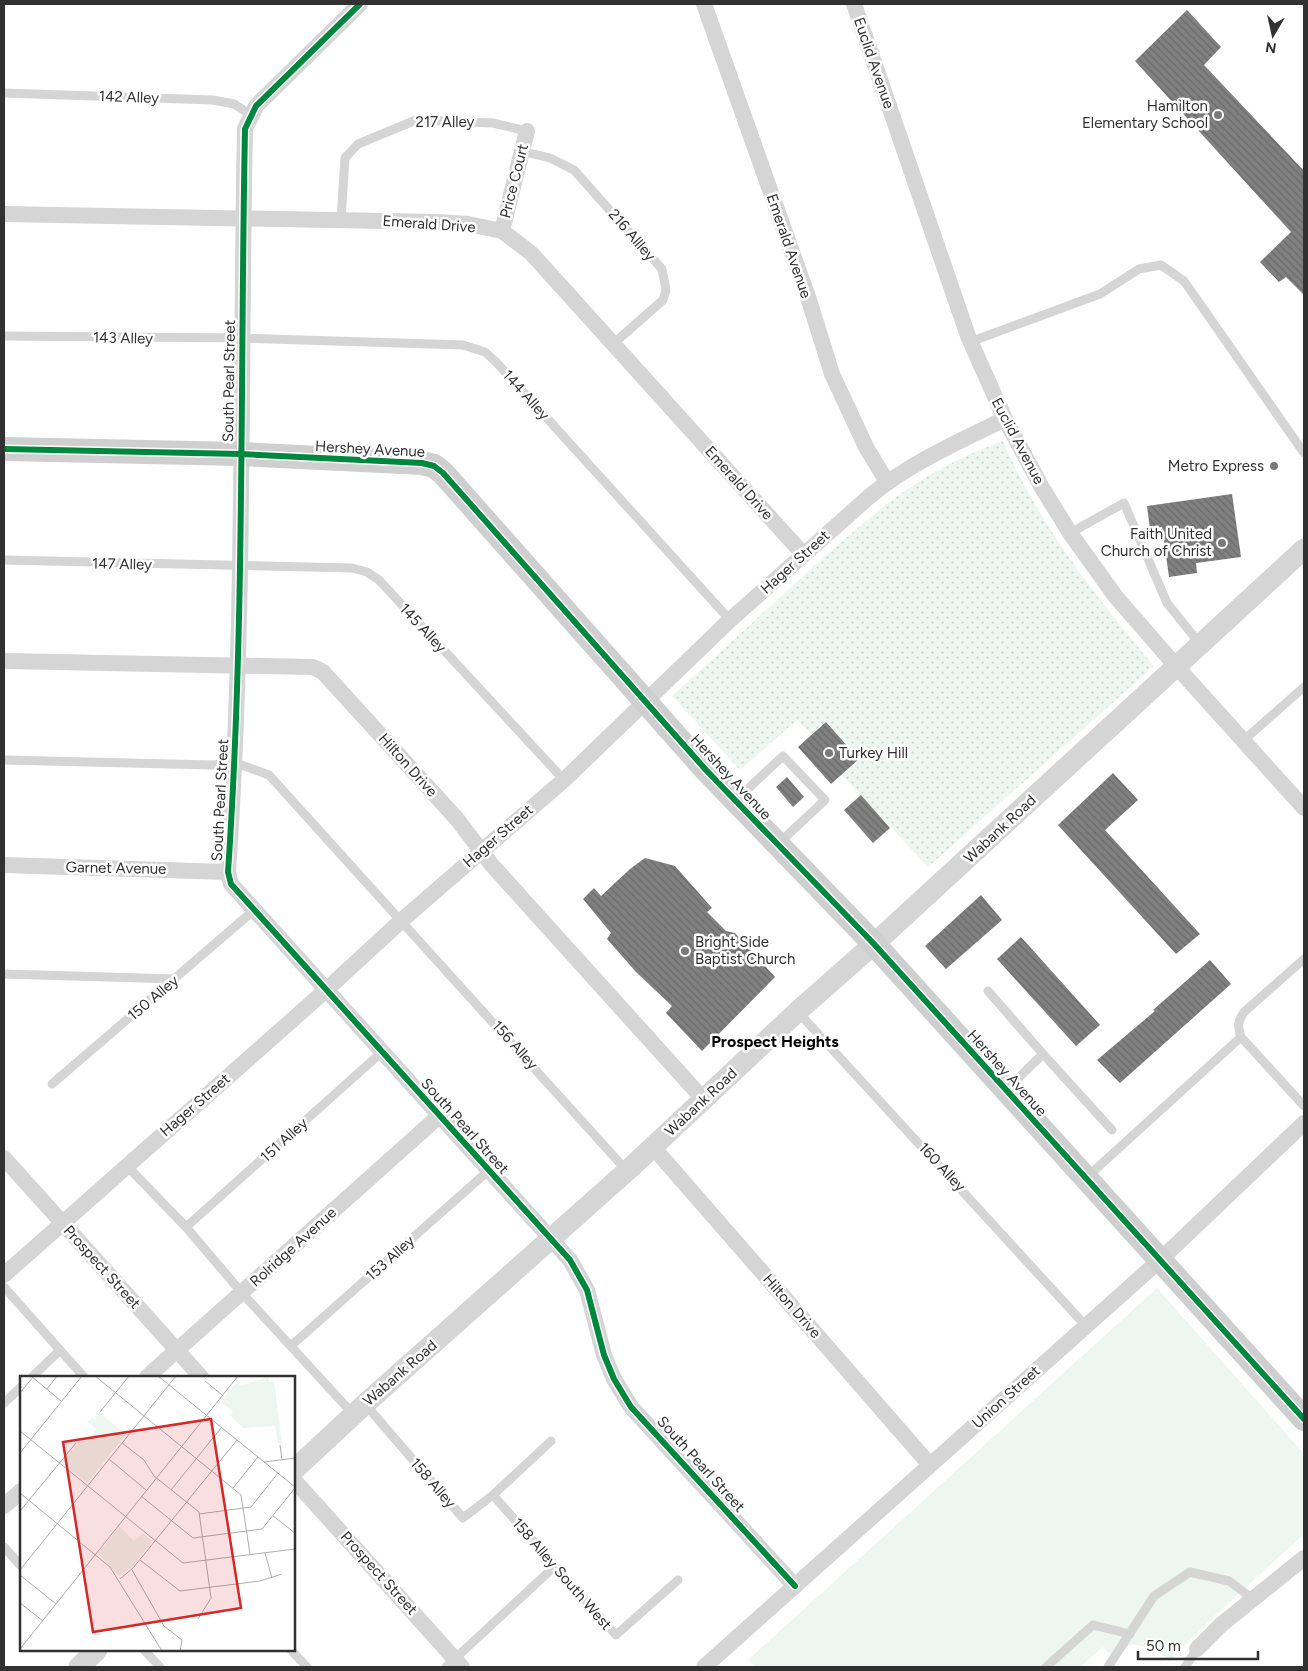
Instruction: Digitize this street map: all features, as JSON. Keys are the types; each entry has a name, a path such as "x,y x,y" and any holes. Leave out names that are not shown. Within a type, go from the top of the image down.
{"main road":[{"name":"Hershey Avenue","path":"4,449 240,454 422,463 434,466 443,473 645,702 777,845 874,944 1304,1419"}],"street":[{"path":"250,114 360,4"},
{"name":"Emerald Avenue","path":"704,4 808,298 832,374 866,447 887,482"},
{"name":"Euclid Avenue","path":"854,4 970,342 1005,419 1041,486 1070,533 1116,597 1304,808"},
{"name":"South Pearl Street","path":"250,114 245,129 236,764 228,872 231,884 438,1117 552,1239 582,1277 595,1314 604,1355 614,1379 631,1407 795,1586"},
{"name":"Price Court","path":"502,231 527,131"},
{"name":"Emerald Drive","path":"4,214 438,222 468,224 502,231 531,253 803,554"},
{"name":"Hager Street","path":"4,1275 481,850 564,780 730,620 887,482 936,454 1005,419"},
{"name":"Wabank Road","path":"295,1469 359,1409 627,1171 798,1011 874,944 1304,549"},
{"name":"Hilton Drive","path":"4,661 313,667 323,672 457,819 491,864 704,1100"},
{"name":"Garnet Avenue","path":"4,866 228,872"},
{"name":"Rolridge Avenue","path":"148,1376 438,1117"},
{"name":"Union Street","path":"704,1667 1085,1324 1160,1260 1304,1123"},
{"name":"Hilton Drive","path":"653,1147 930,1465"},
{"name":"Prospect Street","path":"4,1158 200,1376"},
{"name":"Prospect Street","path":"295,1481 454,1665"},
{"path":"4,1506 20,1492"},
{"path":"1197,1649 1253,1598 1304,1558"},
{"path":"78,1667 96,1651"}],"lane":[{"name":"142 Alley","path":"4,93 213,100 234,104 250,114"},
{"name":"217 Alley","path":"341,220 345,158 358,144 416,120 493,123 527,131"},
{"name":"216 Allley","path":"521,151 550,158 568,165 574,170 662,270 666,290 663,300 613,344"},
{"path":"970,342 1100,294 1139,269 1161,265 1184,281 1304,453"},
{"name":"143 Alley","path":"4,336 242,338"},
{"name":"144 Alley","path":"242,338 463,345 484,352 730,620"},
{"path":"1070,533 1124,503 1167,603 1200,644"},
{"name":"147 Alley","path":"4,560 240,565"},
{"name":"145 Alley","path":"240,565 352,568 367,572 379,580 564,780"},
{"path":"1244,740 1304,687"},
{"path":"736,801 783,756 825,800 777,845"},
{"path":"4,760 236,764"},
{"name":"156 Alley","path":"236,764 269,775 627,1171"},
{"name":"150 Alley","path":"52,1084 253,910"},
{"path":"1304,959 1239,1019 1238,1029 1241,1037 1304,1106"},
{"path":"4,974 175,979"},
{"path":"988,991 1112,1130"},
{"name":"160 Alley","path":"798,1011 1085,1324"},
{"path":"1086,1178 1241,1037"},
{"name":"151 Alley","path":"186,1227 382,1052"},
{"path":"1006,1090 1043,1054"},
{"path":"126,1165 186,1227 242,1293 292,1345 359,1409"},
{"name":"153 Alley","path":"292,1345 488,1171"},
{"path":"4,1287 83,1376"},
{"path":"33,1376 60,1350"},
{"path":"4,1403 20,1388"},
{"name":"158 Alley","path":"359,1409 463,1518 492,1495 551,1441"},
{"name":"158 Alley South West","path":"492,1495 616,1635 678,1580"},
{"path":"4,1547 20,1565"},
{"path":"454,1665 555,1566"},
{"path":"1108,1667 1154,1596 1190,1572 1229,1581 1253,1598"},
{"path":"1046,1667 1093,1625 1130,1634"},
{"path":"1185,1667 1197,1649"},
{"path":"145,1651 160,1667"},
{"path":"292,1651 307,1667"}],"shaded area":[{"path":"1003,441 1017,472 1051,531 1090,587 1154,666 928,867 842,775 860,759 826,721 811,734 797,720 740,770 672,696 847,537 893,500 943,468"},
{"path":"1157,1288 1304,1454 1304,1534 1207,1623 1171,1659 1150,1648 1132,1644 1111,1655 1103,1647 1080,1667 755,1667 748,1660"}],"building":[{"name":"Hamilton Elementary School","path":"1187,10 1221,47 1204,65 1304,171 1304,295 1286,277 1279,282 1260,262 1291,232 1135,61"},
{"name":"Faith United Church of Christ","path":"1232,494 1241,557 1196,563 1197,573 1169,577 1162,527 1150,529 1147,506"},
{"name":"Turkey Hill","path":"826,722 859,759 831,784 798,747"},
{"path":"1113,773 1138,800 1105,830 1200,934 1176,954 1058,825"},
{"path":"787,777 804,797 793,807 776,787"},
{"path":"861,795 890,828 873,843 844,810"},
{"name":"Bright Side Baptist Church","path":"645,858 675,866 712,908 707,912 726,931 735,933 775,977 702,1051 666,1013 672,1006 636,972 607,939 611,933 583,899 594,888 601,896"},
{"path":"981,895 1002,920 946,969 925,946"},
{"path":"1021,937 1100,1025 1076,1046 997,959"},
{"path":"1210,960 1231,984 1120,1083 1097,1060 1155,1011 1153,1010"}],"cycle path":[{"path":"360,4 256,106 245,129 240,593 228,872 231,884 570,1260 587,1290 604,1355 614,1379 631,1407 795,1586"},
{"path":"4,449 240,454 422,463 434,466 443,473 706,770 874,944 1304,1419"}],"place":[{"name":"Hamilton Elementary School","path":"1218,115"},
{"name":"Metro Express","path":"1274,466"},
{"name":"Faith United Church of Christ","path":"1222,543"},
{"name":"Turkey Hill","path":"829,753"},
{"name":"Bright Side Baptist Church","path":"685,951"}],"district":[{"name":"Prospect Heights","path":"775,1041"}]}
